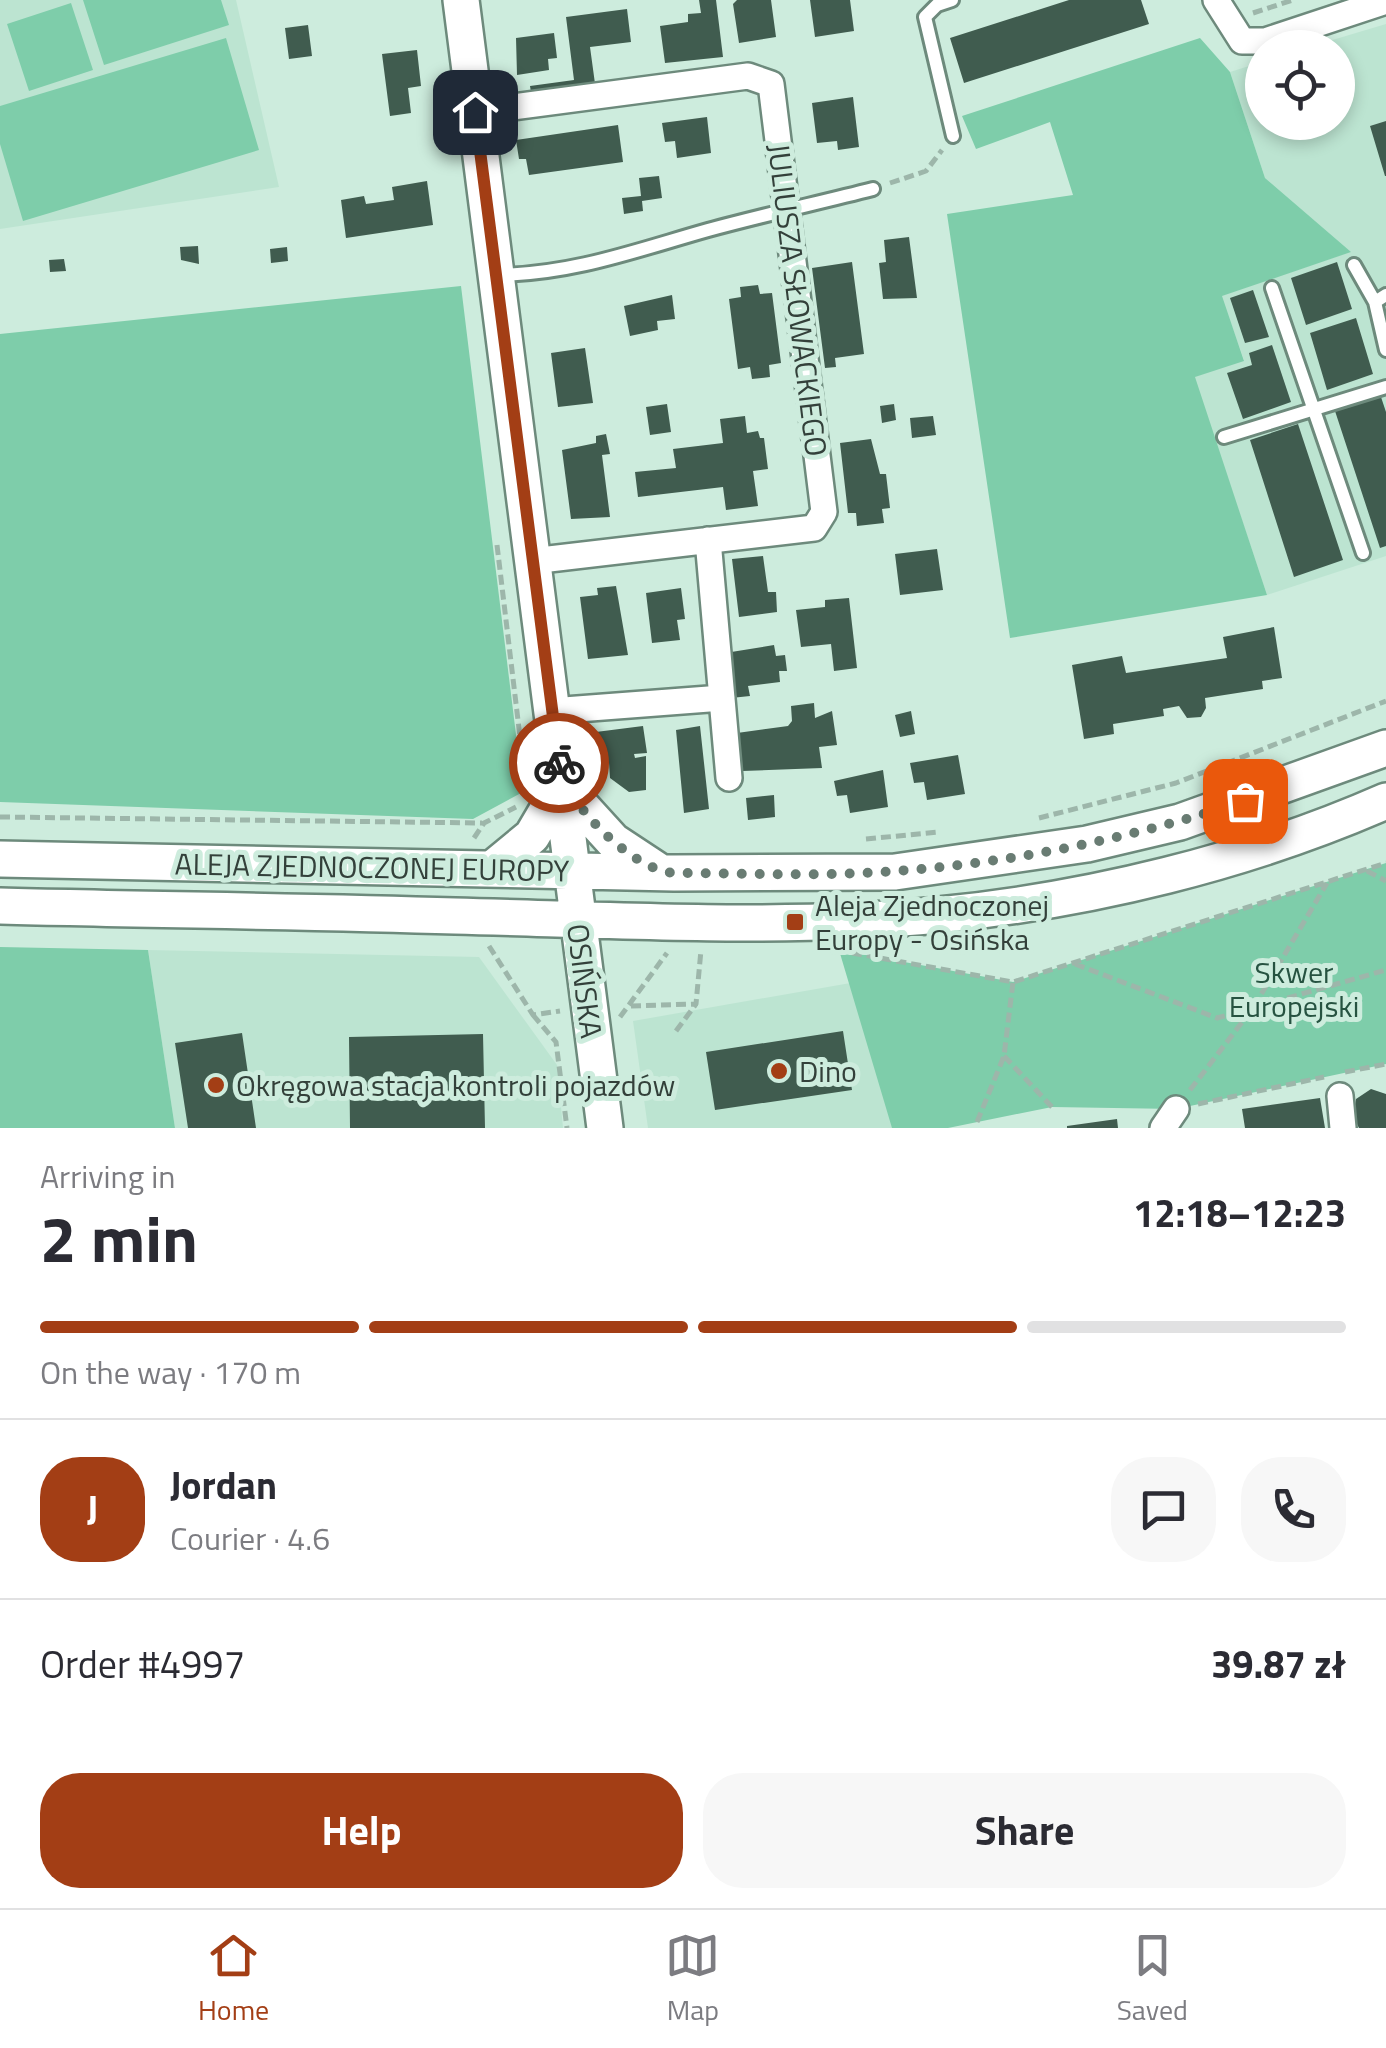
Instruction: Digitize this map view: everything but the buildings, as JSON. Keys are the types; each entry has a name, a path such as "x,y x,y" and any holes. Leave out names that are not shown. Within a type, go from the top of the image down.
{"main road":[{"name":"OSIŃSKA","path":"462,0 577,919 603,1014 605,1128"},
{"name":"ALEJA ZJEDNOCZONEJ EUROPY","path":"0,858 573,871 895,872 1087,844 1180,822 1386,748"},
{"path":"492,869 532,836 562,784 613,841 661,872"},
{"name":"ALEJA ZJEDNOCZONEJ EUROPY","path":"0,906 489,928 577,919 679,940 1030,902 1210,862 1386,801"},
{"path":"489,928 534,931 570,962 603,1014"},
{"path":"603,1014 596,975 612,946 631,932 679,940"}],"street":[{"path":"1221,11 1242,41 1265,41 1386,1"},
{"name":"JULIUSZA SŁOWACKIEGO","path":"475,112 748,76 770,84 787,212 824,512 814,528 532,562"},
{"path":"708,540 729,778"},
{"path":"551,711 722,698"},
{"path":"1340,1096 1343,1128"}],"lane":[{"path":"952,0 937,5 925,18 953,136"},
{"path":"496,276 538,275 603,264 674,240 874,189"},
{"path":"1354,265 1381,298 1386,350"},
{"path":"1272,288 1364,553"},
{"path":"1224,437 1386,387"}],"path":[{"path":"1221,11 1294,0"},
{"path":"874,189 926,171 953,136"},
{"path":"1023,823 1176,783 1386,701"},
{"path":"0,817 484,823"},
{"path":"852,841 958,831"},
{"path":"839,950 1013,982 1386,863"},
{"path":"1365,870 1386,881"},
{"path":"1170,1118 1254,1008 1327,882"},
{"path":"489,928 533,1015 556,1042 567,1128"},
{"path":"603,1014 629,1006 679,940 701,950 721,950"},
{"path":"676,1031 696,1004 701,950"},
{"path":"1072,963 1217,1018 1386,970"},
{"path":"977,1122 1004,1056 1013,982"},
{"path":"533,1015 603,1014 629,1006 696,1004"},
{"path":"1004,1056 1052,1108"},
{"path":"1170,1118 1386,1064"}],"shaded area":[{"path":"0,0 236,0 279,187 0,229"},
{"path":"1386,24 1386,556 1267,595 1194,377 1244,360 1221,296 1350,252 1265,178 1252,140 1355,140 1355,33"},
{"path":"1245,67 1245,117 1230,72"},
{"path":"148,950 479,957 557,1065 563,1128 175,1128"},
{"path":"862,981 893,1128 648,1128 633,1021"}],"green space":[{"path":"83,0 221,0 229,25 104,65"},
{"path":"71,3 93,70 29,91 7,24"},
{"path":"226,38 259,150 23,221 0,144 0,106"},
{"path":"1200,38 1230,72 1245,117 1245,140 1252,140 1265,178 1351,252 1222,296 1244,361 1195,377 1267,595 1010,638 947,214 1073,195 1050,122 976,149 962,116"},
{"path":"461,286 523,792 473,819 0,802 0,334"},
{"name":"Skwer Europejski","path":"1386,863 1386,1064 1176,1109 1052,1107 948,1128 892,1128 839,950 1013,982"},
{"path":"0,947 148,950 175,1128 0,1128"}],"way so far":[{"path":"559,763 562,784 613,841 661,872 674,873 895,872 963,864 1087,844 1180,822 1245,801"}],"place":[{"name":"Aleja Zjednoczonej Europy - Osińska","path":"795,922"},
{"name":"Dino","path":"779,1071"},
{"name":"Okręgowa stacja kontroli pojazdów","path":"216,1085"}],"route":[{"path":"475,112 559,763"}]}
